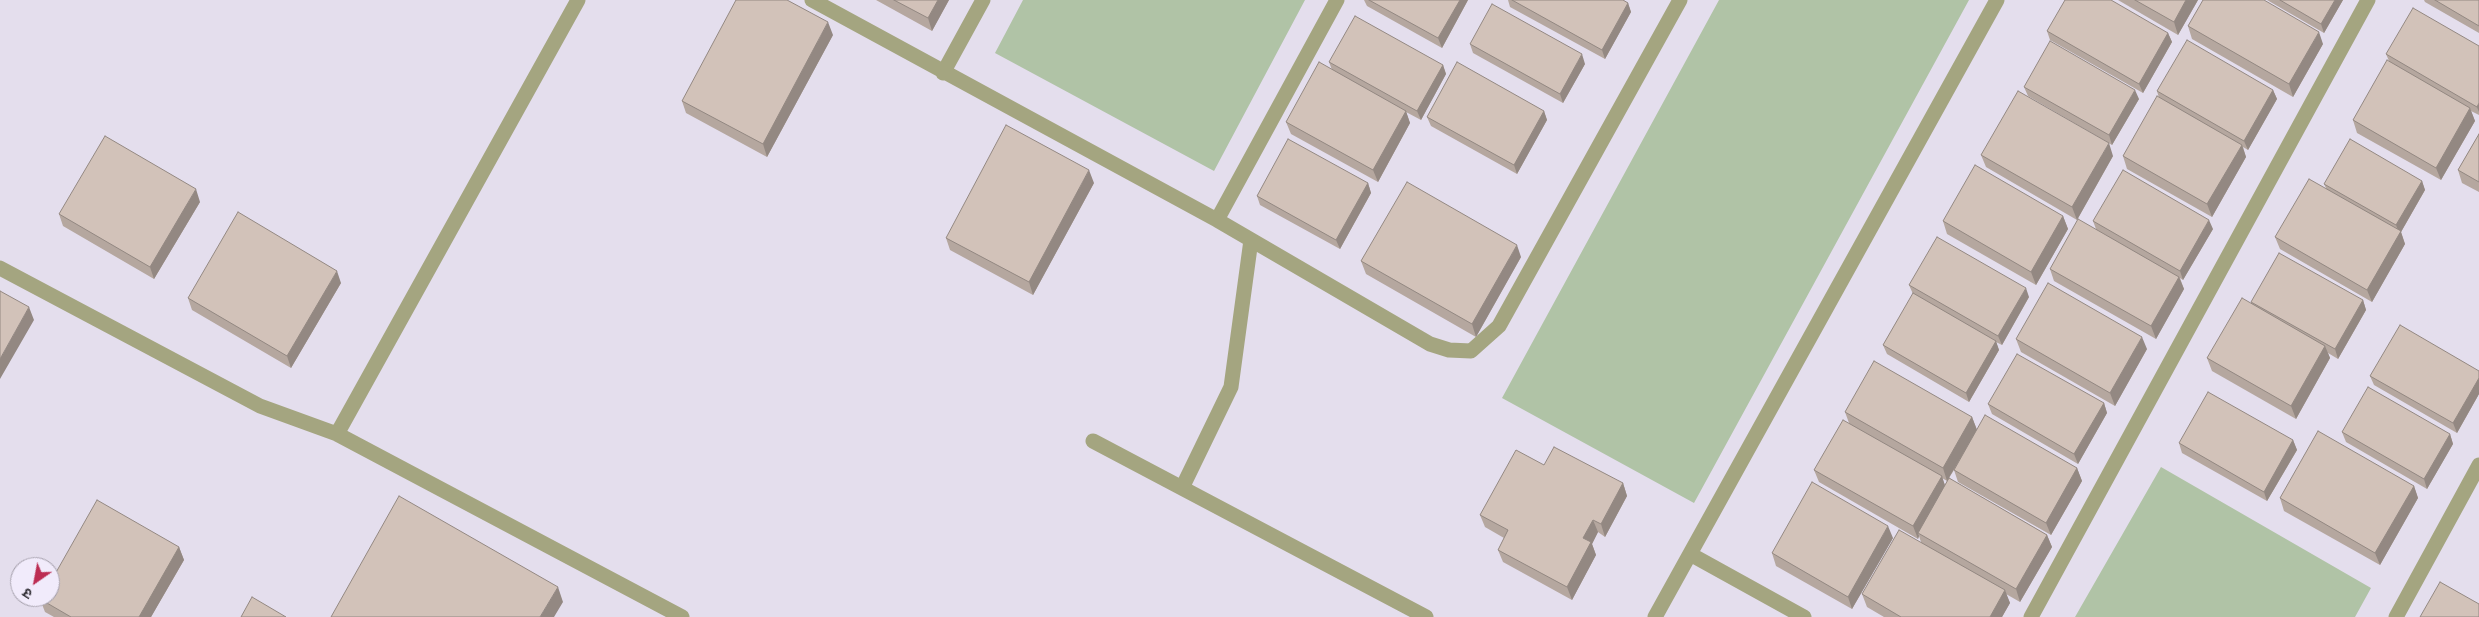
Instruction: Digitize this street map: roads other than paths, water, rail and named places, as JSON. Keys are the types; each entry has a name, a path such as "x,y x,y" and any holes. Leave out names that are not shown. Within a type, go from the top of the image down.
{"street":[{"path":"337,434 578,0"},
{"path":"812,0 943,73 1217,220 1430,344 1450,350 1471,351 1499,326 1680,0"},
{"path":"943,73 983,0"},
{"path":"1217,220 1337,0"},
{"path":"1655,617 1997,0"},
{"path":"2031,617 2368,0"},
{"path":"1182,488 1231,387 1251,240"},
{"path":"0,268 260,406 337,434 682,617"},
{"path":"1093,441 1426,617"},
{"path":"2396,617 2479,465"},
{"path":"1690,554 1804,617"}]}
